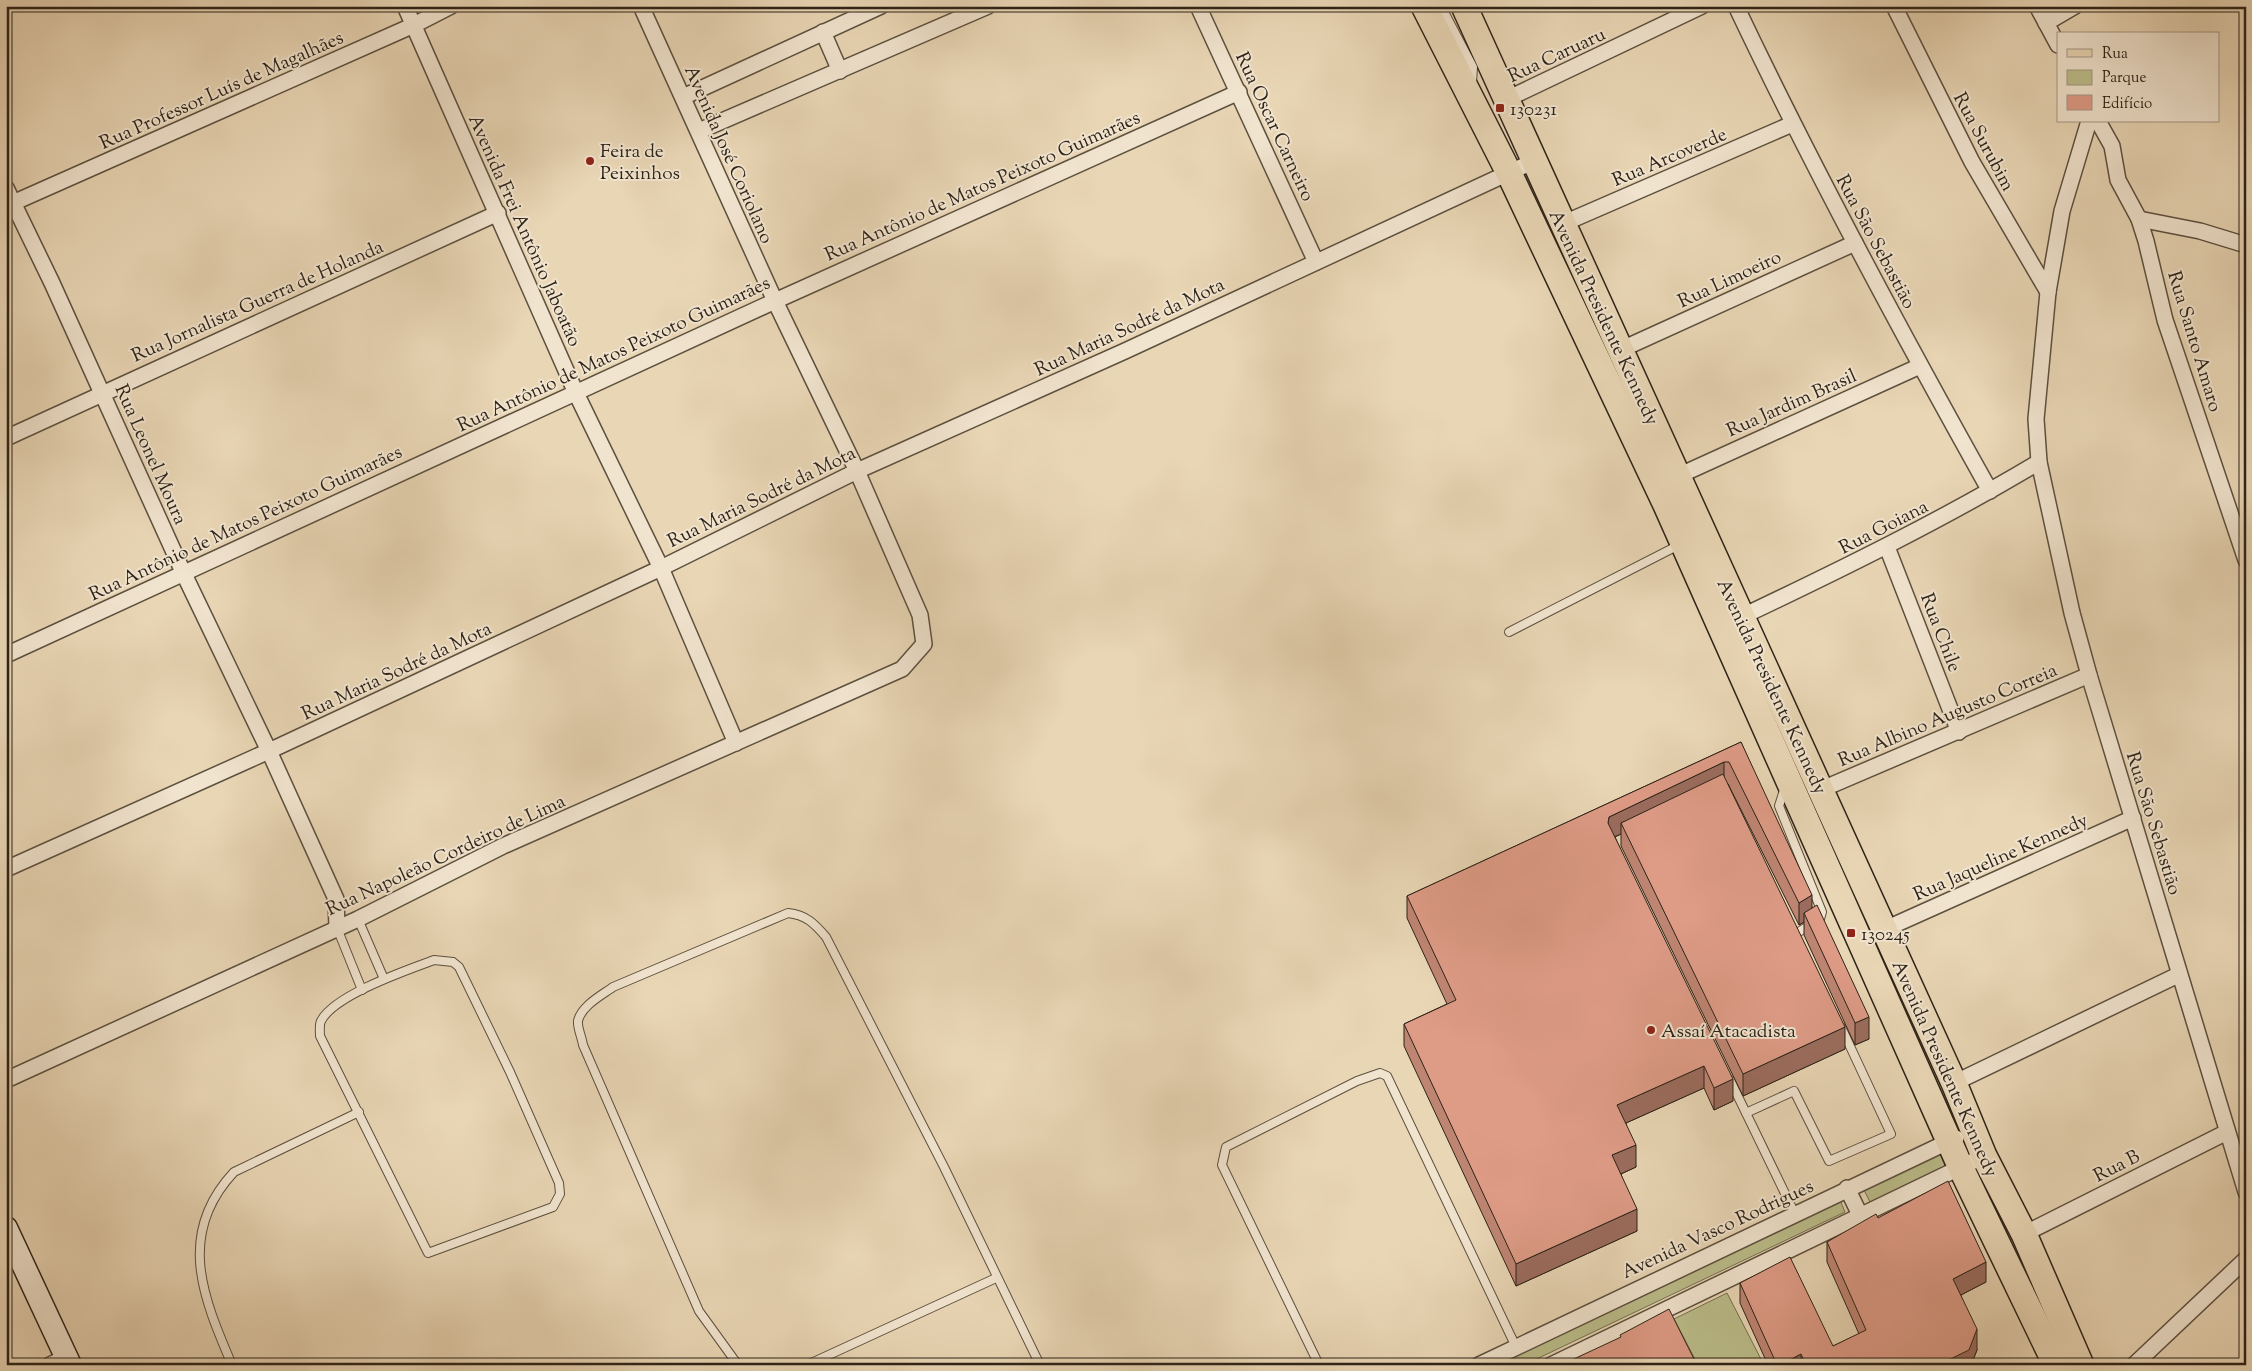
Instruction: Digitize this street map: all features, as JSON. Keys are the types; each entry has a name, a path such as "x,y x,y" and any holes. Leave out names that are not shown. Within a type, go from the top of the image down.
{"main road":[{"name":"Avenida Presidente Kennedy","path":"1424,6 1509,173 1682,543 1961,1168 2056,1365"},
{"name":"Avenida Presidente Kennedy","path":"1464,6 1954,1083 1984,1156 2024,1234 2081,1365"}],"street":[{"name":"Avenida Frei Antônio Jaboatão","path":"405,6 576,393 661,568 736,743"},
{"name":"Rua Professor Luís de Magalhães","path":"10,205 414,25 451,6"},
{"name":"Avenida José Coriolano","path":"641,6 774,300 857,471 920,614 924,644 902,669"},
{"path":"682,97 881,6"},
{"name":"Rua Oscar Carneiro","path":"1198,6 1316,262"},
{"name":"Rua Caruaru","path":"1507,99 1702,6"},
{"name":"Rua São Sebastião","path":"1736,6 1792,124 1920,366 1990,491"},
{"name":"Rua Surubim","path":"1894,6 1972,162 2048,292"},
{"path":"2037,6 2057,43"},
{"path":"2046,23 2075,6"},
{"path":"699,131 982,8"},
{"path":"823,32 840,71"},
{"name":"Rua Antônio de Matos Peixoto Guimarães","path":"6,655 774,300 1239,92"},
{"path":"2039,462 2037,396 2048,292 2062,211 2090,122"},
{"name":"Rua Santo Amaro","path":"2099,122 2112,146 2118,180 2139,219 2165,320 2246,560"},
{"name":"Rua Arcoverde","path":"1562,224 1792,124"},
{"name":"Rua Maria Sodré da Mota","path":"6,869 269,751 661,568 857,471 1125,351 1534,161"},
{"name":"Rua Leonel Moura","path":"6,188 10,205 103,392 183,572 269,751 336,899 337,928"},
{"name":"Rua Jornalista Guerra de Holanda","path":"6,438 498,213"},
{"path":"2139,219 2200,231 2246,245"},
{"name":"Rua Limoeiro","path":"1620,350 1855,243"},
{"name":"Rua Jardim Brasil","path":"1678,476 1920,366"},
{"name":"Rua São Sebastião","path":"2039,462 2072,613 2089,675 2133,818 2178,975 2205,1054 2246,1192"},
{"name":"Rua Goiana","path":"1741,617 1887,547 2039,462"},
{"name":"Rua Chile","path":"1887,547 1959,732"},
{"name":"Rua Napoleão Cordeiro de Lima","path":"6,1080 358,919 503,846 902,669"},
{"name":"Rua Albino Augusto Correia","path":"1820,790 2089,675"},
{"name":"Rua Jaqueline Kennedy","path":"1883,930 2133,818"},
{"name":"Rua Leonel Moura","path":"336,899 358,919"},
{"path":"1954,1083 2178,975"},
{"name":"Avenida Vasco Rodrigues","path":"1479,1365 1847,1188 1973,1130"},
{"name":"Rua B","path":"2024,1234 2227,1132"},
{"path":"1552,1365 1984,1156"},
{"path":"1847,1188 1861,1217"},
{"path":"6,1228 62,1362"},
{"path":"2134,1365 2246,1259"}],"lane":[{"path":"1441,6 1473,67 1470,97"},
{"path":"1509,632 1682,543"},
{"path":"1788,778 1779,806 1822,912 1820,919 1797,933"},
{"path":"738,1365 699,1311 583,1045 577,1022 581,1014 594,1001 613,987 788,913 799,914 812,920 826,937 944,1167 996,1278 1040,1365"},
{"path":"358,919 384,979"},
{"path":"1793,925 1801,942"},
{"path":"337,928 362,990"},
{"path":"434,960 453,962 459,967 510,1072 559,1182 560,1194 558,1201 553,1206 428,1253 320,1036 320,1022 330,1010 384,979 434,960"},
{"path":"1746,1113 1794,1091 1829,1161 1892,1134 1838,1020"},
{"path":"1724,1069 1795,1214"},
{"path":"1319,1365 1222,1165 1223,1155 1226,1147 1380,1073 1387,1076 1516,1347"},
{"path":"232,1365 202,1285 198,1260 201,1238 210,1207 222,1185 234,1172 359,1112"},
{"path":"807,1365 996,1278"}],"green space":[{"path":"1942,1153 1949,1167 1871,1204 1864,1190"},
{"path":"1840,1200 1845,1212 1524,1365 1493,1365"},
{"path":"1727,1293 1764,1365 1698,1365 1674,1319"}],"building":[{"name":"Assaí Atacadista","path":"1741,742 1812,895 1799,903 1729,762 1724,762 1609,817 1608,823 1733,1079 1714,1088 1704,1066 1617,1105 1636,1145 1612,1155 1637,1209 1516,1264 1404,1024 1456,1000 1407,896"},
{"path":"1723,774 1845,1027 1743,1074 1621,823"},
{"path":"1817,905 1869,1017 1855,1023 1804,913"},
{"path":"1948,1181 1986,1262 1953,1279 1977,1329 1969,1350 1938,1365 1806,1365 1801,1354 1777,1365 1740,1283 1790,1257 1833,1346 1866,1330 1827,1242 1876,1214 1878,1218"},
{"path":"1669,1309 1697,1365 1561,1365 1621,1337 1620,1335"}],"place":[{"name":"130231","path":"1500,108"},
{"name":"Feira de Peixinhos","path":"590,161"},
{"name":"130245","path":"1851,933"},
{"name":"Assaí Atacadista","path":"1651,1030"}]}
